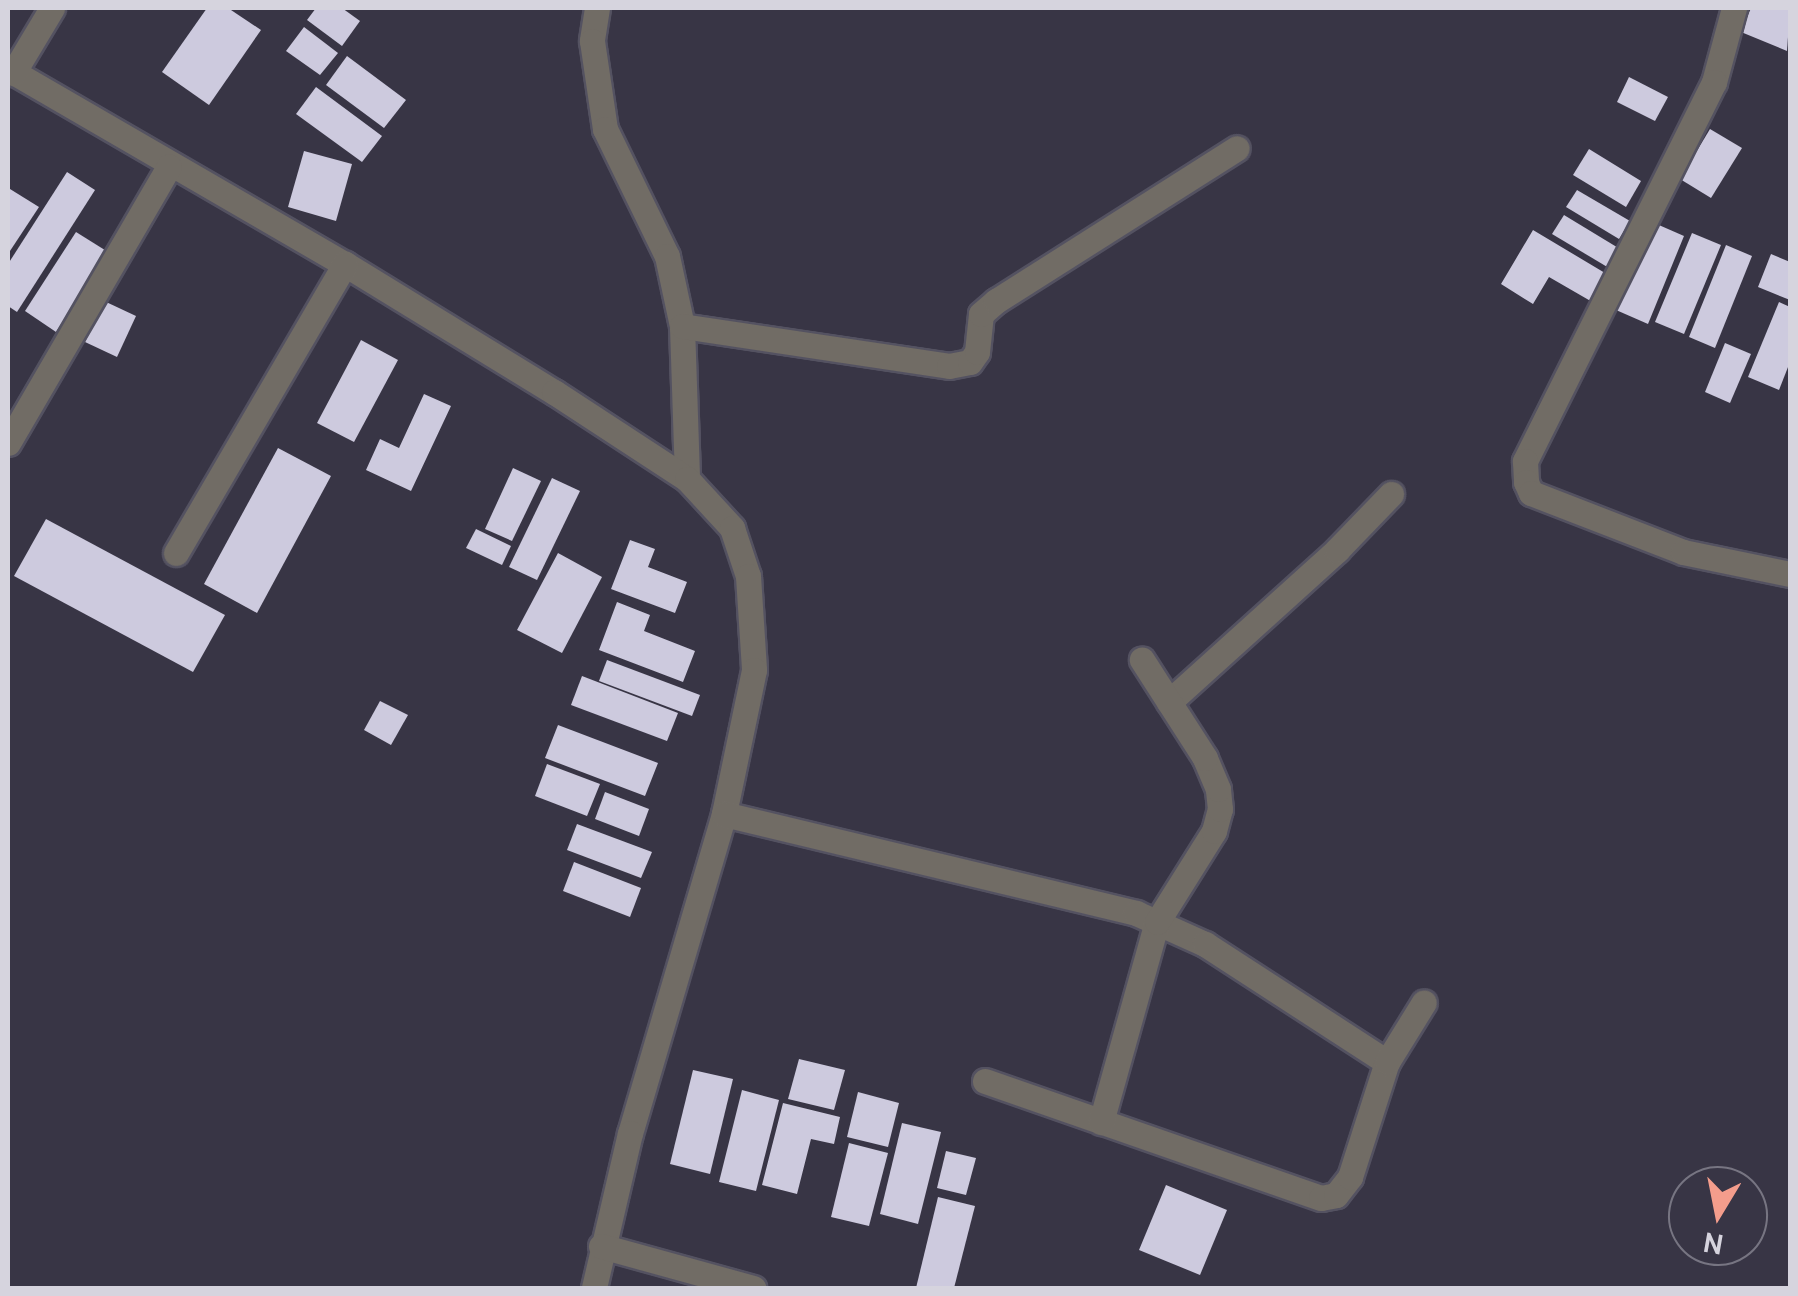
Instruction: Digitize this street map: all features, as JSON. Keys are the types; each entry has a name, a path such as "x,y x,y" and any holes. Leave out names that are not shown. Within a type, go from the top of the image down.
{"street":[{"path":"52,8 10,71 345,264 687,479 732,528 748,576 754,670 724,814 601,1246 594,1288"},
{"path":"597,8 592,42 605,129 667,256 682,326 687,479"},
{"path":"1734,8 1714,82 1525,461 1526,482 1531,494 1683,552 1790,574"},
{"path":"682,326 950,366 970,362 976,352 981,314 996,301 1237,148"},
{"path":"8,443 169,166"},
{"path":"176,553 345,264"},
{"path":"1169,702 1337,550 1391,494"},
{"path":"1101,1122 1158,922 1214,830 1220,809 1218,789 1204,758 1142,660"},
{"path":"724,814 1136,913 1205,944 1388,1062"},
{"path":"985,1081 1321,1198 1336,1194 1350,1178 1388,1062 1424,1002"},
{"path":"601,1246 753,1288"}],"building":[{"path":"207,8 228,8 261,30 209,105 162,72"},
{"path":"316,8 342,8 360,21 342,46 307,20"},
{"path":"1751,8 1790,8 1787,51 1741,32"},
{"path":"304,27 338,53 320,75 286,51"},
{"path":"347,56 406,100 384,128 326,85"},
{"path":"1629,77 1668,97 1655,121 1617,102"},
{"path":"316,87 382,136 362,162 296,114"},
{"path":"1710,129 1742,148 1711,198 1680,179"},
{"path":"1589,149 1641,181 1626,207 1573,175"},
{"path":"304,151 352,164 336,221 288,207"},
{"path":"67,172 95,190 17,312 8,306 8,264"},
{"path":"10,189 39,207 8,254 8,192"},
{"path":"1577,190 1630,221 1619,239 1566,207"},
{"path":"1564,215 1620,249 1609,268 1552,234"},
{"path":"1652,222 1684,236 1648,324 1616,310"},
{"path":"1533,230 1610,276 1594,303 1549,277 1533,304 1501,284"},
{"path":"76,232 108,252 56,332 25,311"},
{"path":"1692,233 1721,245 1684,334 1655,322"},
{"path":"1726,245 1752,256 1715,348 1689,337"},
{"path":"1771,254 1790,262 1790,300 1758,287"},
{"path":"104,301 136,316 117,357 85,342"},
{"path":"1779,302 1790,307 1790,362 1779,390 1748,377"},
{"path":"361,340 398,360 354,442 317,423"},
{"path":"1725,343 1751,354 1730,403 1705,392"},
{"path":"424,394 451,406 411,491 366,470 380,439 399,448"},
{"path":"278,448 331,476 257,613 204,584"},
{"path":"513,468 541,481 512,541 485,529"},
{"path":"552,478 580,491 537,580 509,567"},
{"path":"46,519 225,615 193,672 14,576"},
{"path":"476,529 511,546 502,565 466,548"},
{"path":"630,540 655,549 648,567 687,582 675,613 611,589"},
{"path":"558,553 602,577 562,653 517,630"},
{"path":"617,602 650,615 644,631 695,651 683,682 599,650"},
{"path":"607,660 700,695 692,716 599,681"},
{"path":"582,676 678,713 667,741 571,705"},
{"path":"380,701 408,715 391,745 364,730"},
{"path":"558,725 658,763 645,796 545,758"},
{"path":"547,764 600,784 587,816 535,796"},
{"path":"605,792 649,809 639,836 595,819"},
{"path":"577,824 652,852 641,878 567,850"},
{"path":"574,862 641,888 630,917 563,891"},
{"path":"799,1059 845,1070 834,1110 788,1099"},
{"path":"693,1070 733,1079 710,1174 670,1164"},
{"path":"742,1090 779,1100 756,1191 719,1182"},
{"path":"858,1092 899,1103 888,1147 847,1137"},
{"path":"783,1103 840,1117 834,1144 811,1139 797,1194 762,1185"},
{"path":"902,1123 941,1132 918,1224 880,1214"},
{"path":"849,1143 888,1153 869,1226 831,1217"},
{"path":"946,1151 976,1158 966,1195 937,1188"},
{"path":"1166,1185 1227,1210 1200,1275 1139,1250"},
{"path":"938,1197 975,1206 954,1288 916,1288"}]}
